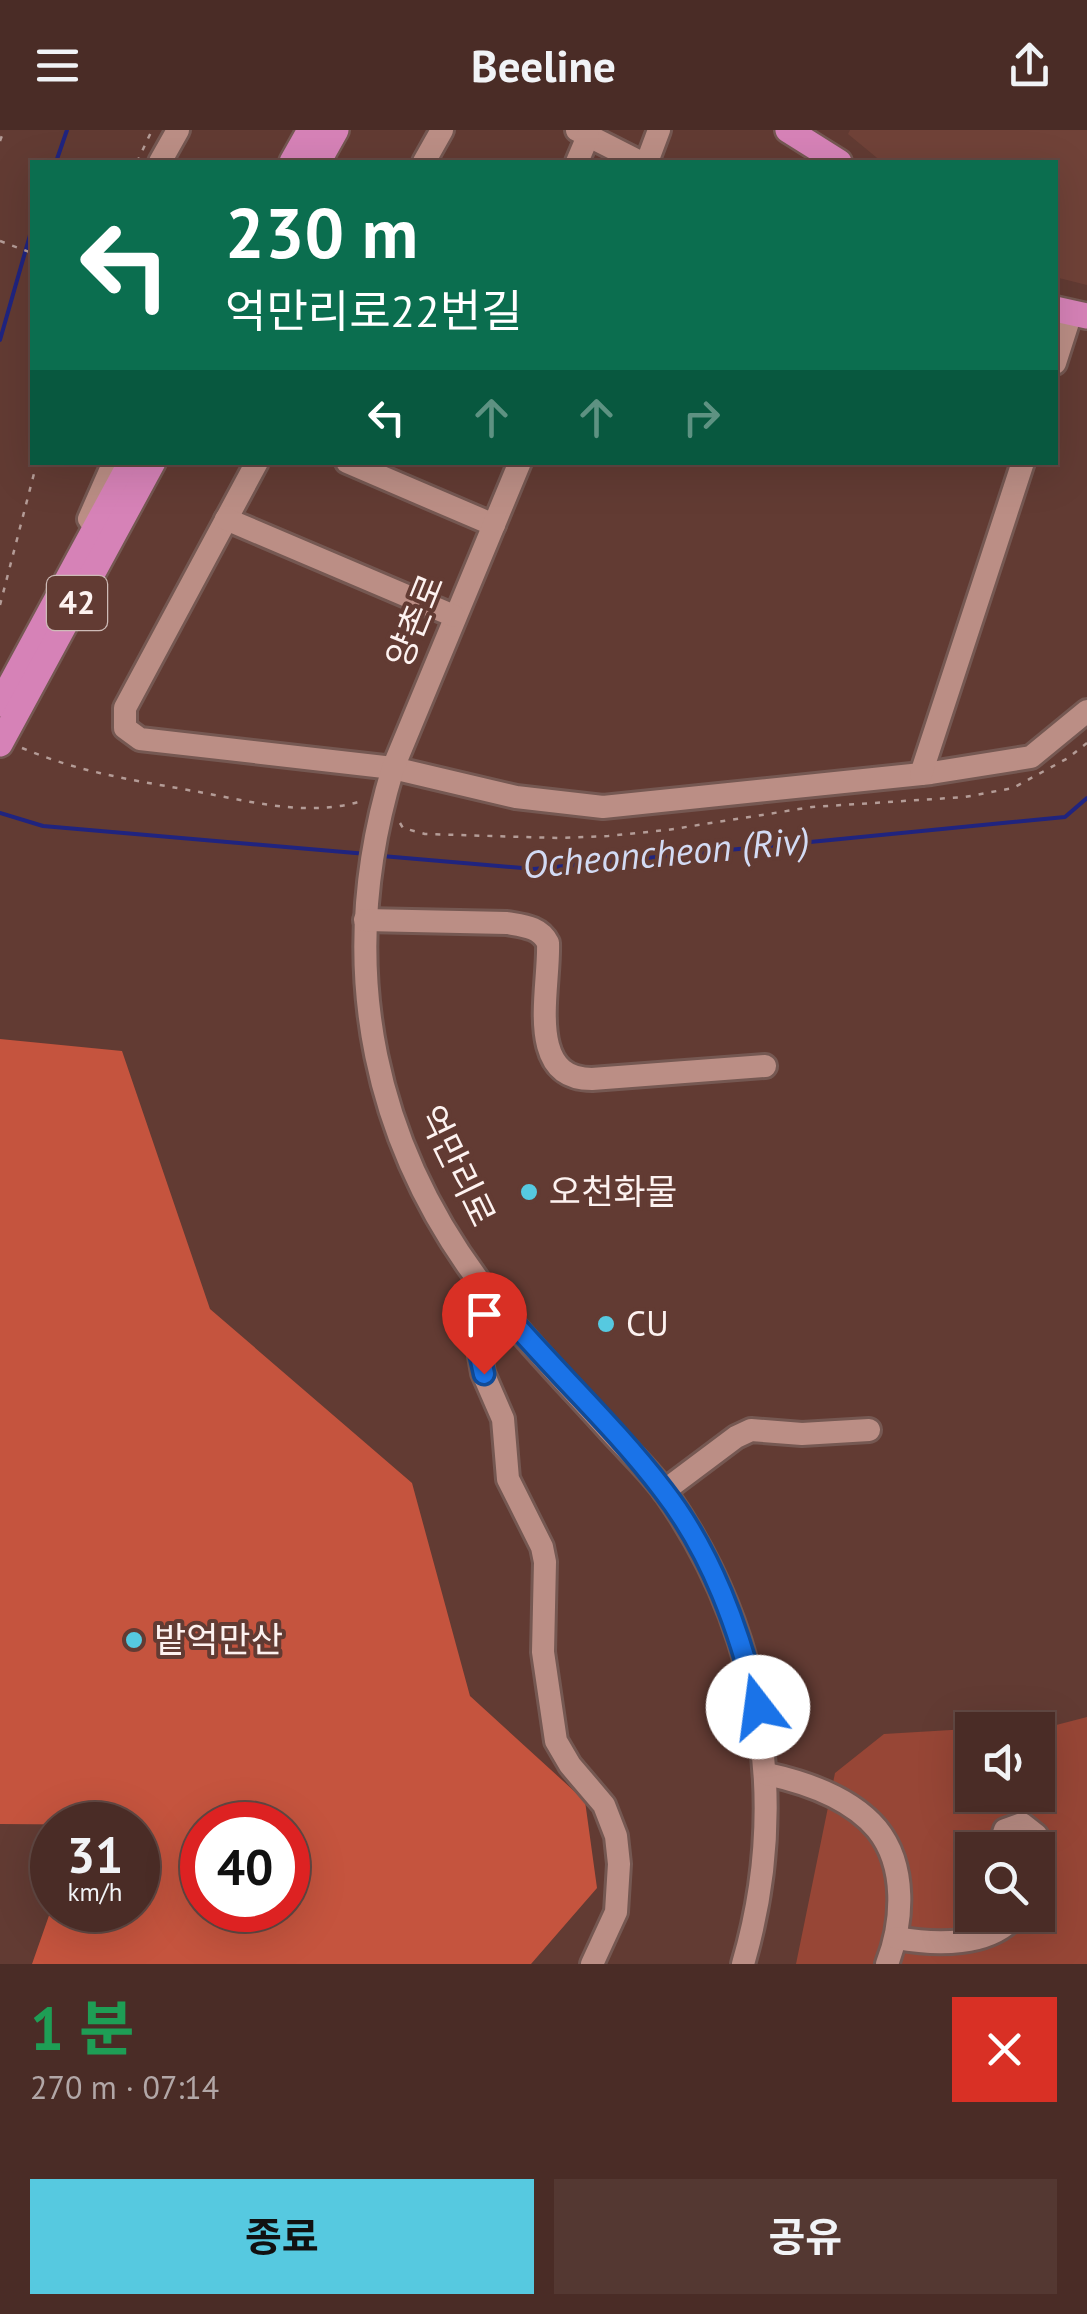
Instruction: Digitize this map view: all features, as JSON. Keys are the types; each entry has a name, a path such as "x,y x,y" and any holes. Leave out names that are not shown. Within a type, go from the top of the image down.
{"main road":[{"path":"293,160 310,130"},
{"path":"319,160 336,130"},
{"path":"792,131 836,160"},
{"name":"42","path":"0,704 130,465"},
{"name":"42","path":"0,744 152,465"}],"street":[{"path":"161,160 178,130"},
{"path":"434,159 442,130"},
{"path":"644,160 659,130"},
{"path":"576,160 583,133 639,160"},
{"path":"1058,353 1071,312"},
{"path":"64,587 113,465"},
{"path":"255,465 125,708 125,728 140,739 393,768 516,798 604,807 921,774 1031,758 1087,711"},
{"path":"353,465 494,524"},
{"name":"양촌로","path":"381,809 393,768 517,465"},
{"path":"921,774 1021,465"},
{"path":"226,520 454,616"},
{"name":"억만리로","path":"381,809 365,911 366,999 385,1093 410,1162 484,1288 664,1491 704,1556 738,1632 758,1707 766,1774 761,1879 743,1964"},
{"path":"365,911 507,923 544,935 548,943 548,1046 553,1060 569,1076 592,1079 765,1066"},
{"path":"484,1288 480,1356 484,1374 504,1419 508,1478 542,1547 545,1562 543,1652 556,1741 570,1765 604,1805 616,1836 616,1912 592,1964"},
{"path":"664,1491 751,1430 802,1434 870,1430"},
{"path":"766,1774 817,1788 852,1808 878,1830 893,1861 900,1899 897,1938 887,1964"},
{"path":"1007,1832 1016,1824 1033,1832"},
{"path":"897,1938 924,1943 986,1937 998,1932"}],"path":[{"path":"0,141 4,130"},
{"path":"138,160 152,130"},
{"path":"0,240 30,253"},
{"path":"0,605 36,465"}],"shaded area":[{"path":"850,130 1087,130 1087,285 1058,278 1058,160 880,160 848,134"},
{"path":"0,1039 122,1051 210,1309 412,1483 470,1696 585,1801 597,1888 531,1964 32,1964 43,1932 160,1932 160,1802 30,1802 30,1824 0,1824"},
{"path":"1087,1717 1087,1964 796,1964 835,1773 884,1734 955,1730 955,1812 1055,1812 1055,1725"}],"waterway":[{"path":"57,160 67,130"},
{"path":"0,340 30,235"},
{"name":"Ocheoncheon (Riv)","path":"382,856 534,869 1065,817 1087,798"},
{"name":"Ocheoncheon (Riv)","path":"0,813 43,826 367,854"}],"place":[{"name":"오천화물","path":"529,1192"},
{"name":"CU","path":"606,1324"},
{"name":"밭억만산","path":"134,1640"}],"route":[{"path":"484,1374 480,1356 484,1288 645,1468 686,1524 738,1632 758,1707"}]}
